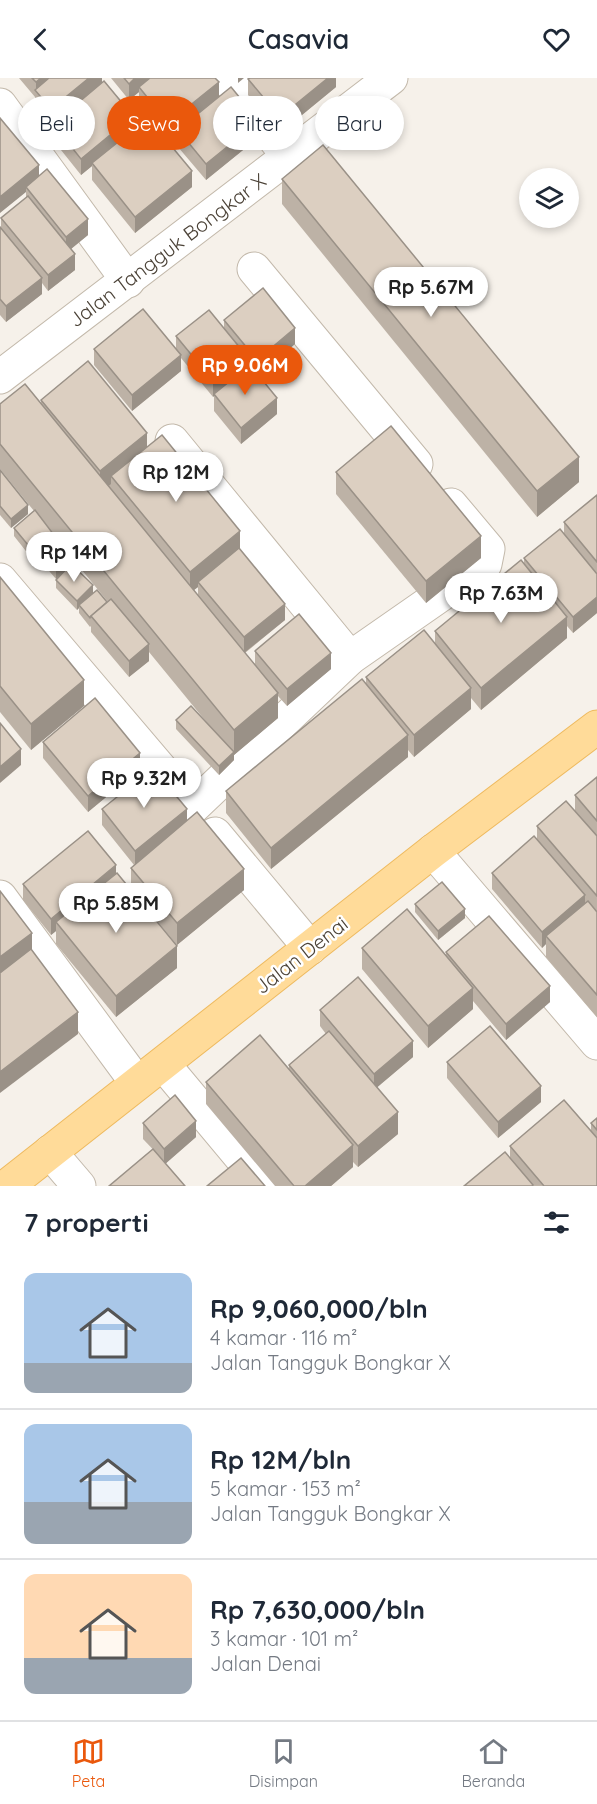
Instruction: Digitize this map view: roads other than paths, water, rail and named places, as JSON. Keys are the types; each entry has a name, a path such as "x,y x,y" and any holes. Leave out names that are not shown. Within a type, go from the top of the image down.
{"main road":[{"name":"Jalan Denai","path":"7,1186 137,1083 164,1065 433,851 597,727"}],"street":[{"path":"227,78 289,157"},
{"name":"Jalan Tangguk Bongkar X","path":"0,377 391,78"},
{"path":"2,111 128,281"},
{"path":"193,807 350,658 475,573 485,564 488,549 254,269"},
{"path":"172,441 350,658"},
{"path":"0,580 310,948"},
{"path":"433,851 597,1043"},
{"path":"0,897 137,1083"},
{"path":"164,1065 265,1186"},
{"path":"50,1152 79,1186"}]}
